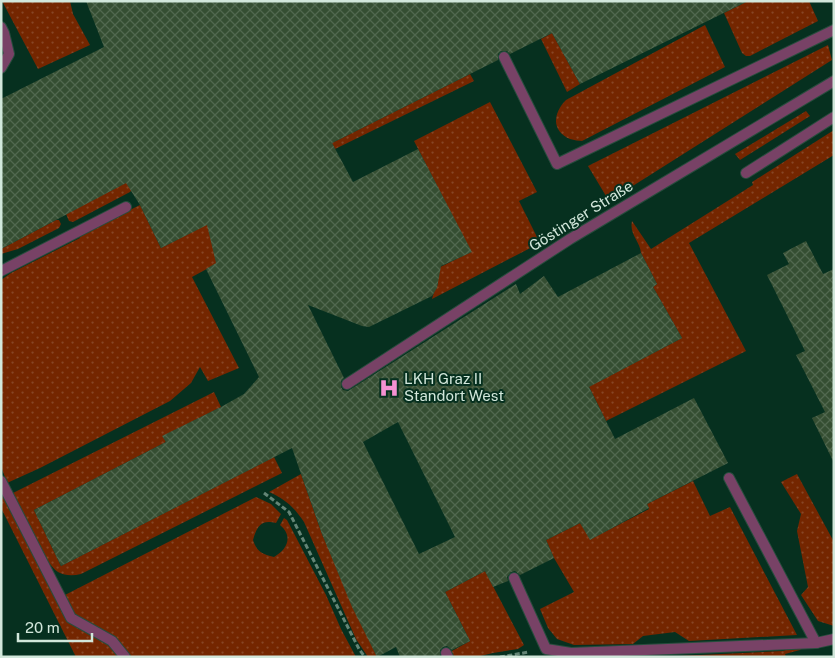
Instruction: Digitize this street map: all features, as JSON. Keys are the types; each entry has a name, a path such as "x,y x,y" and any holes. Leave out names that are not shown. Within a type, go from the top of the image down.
{"lane":[{"path":"1,27 10,54 1,68"},
{"path":"504,57 557,164 834,30"},
{"name":"Göstinger Straße","path":"348,384 570,239 834,81"},
{"path":"746,173 834,117"},
{"path":"1,271 126,207"},
{"path":"729,478 816,644"},
{"path":"1,481 71,618 112,641 125,657"},
{"path":"514,578 546,649 572,652 816,644 834,639"}],"path":[{"path":"264,493 289,512 365,657"},
{"path":"500,657 546,649"}],"shaded area":[{"path":"2,1 70,1 73,14 90,45 38,69"},
{"path":"748,1 809,1 818,21 750,56 746,56 742,53 724,13"},
{"path":"705,25 725,67 582,141 564,136 557,127 558,110 566,100"},
{"path":"552,33 580,84 567,92 541,39"},
{"path":"828,45 832,60 609,201 588,166"},
{"path":"470,74 474,81 335,149 332,143"},
{"path":"490,102 537,192 519,201 540,243 432,299 438,285 434,270 471,252 414,141"},
{"path":"806,111 810,116 740,160 735,154"},
{"path":"834,130 834,155 689,243 746,351 606,421 562,332 598,382 682,338 653,287 657,284 633,234 632,221 651,249 753,185 752,182"},
{"path":"139,176 141,179 130,192 73,222 69,221 66,214"},
{"path":"140,205 161,248 227,214 236,253 192,277 239,368 208,381 200,367 191,383 170,401 7,483 1,466 1,280 80,238 79,235"},
{"path":"59,220 61,224 59,228 18,249 1,254 1,249"},
{"path":"214,392 221,407 163,436 166,442 34,510 61,566 274,457 282,473 81,574 63,574 52,567 39,548 11,494"},
{"path":"301,474 322,534 377,657 368,657 356,639 304,522 289,504 269,492"},
{"path":"797,474 834,542 834,626 818,621 801,595 808,587 797,531 801,514 781,482"},
{"path":"693,481 710,516 730,507 797,635 689,641 675,632 643,636 633,644 574,645 557,639 548,628 540,609 574,592 546,540 580,523 591,539 649,509 647,504"},
{"path":"1,492 66,618 107,642 119,657 76,657 1,508"},
{"path":"256,497 271,504 281,514 276,523 267,522 258,527 253,540 256,547 260,552 270,556 274,557 279,554 283,550 288,538 280,525 284,518 287,520 356,657 129,657 73,616 63,596"},
{"path":"485,571 524,645 518,649 476,657 452,657 450,652 470,641 445,592"},
{"path":"796,647 802,648 785,654 786,657 658,657 783,651"}],"building":[{"path":"86,1 748,1 580,84 552,33 510,54 507,51 501,51 498,54 498,60 332,143 353,182 418,149 472,252 441,266 437,288 432,296 369,327 308,305 344,378 341,381 341,387 343,390 348,391 516,284 520,294 544,276 558,297 641,253 657,284 653,287 682,338 589,387 615,439 694,398 728,463 647,504 649,508 590,540 580,523 546,540 554,558 520,575 515,571 511,572 507,577 508,581 493,587 485,571 445,592 470,641 452,650 447,646 443,647 440,650 439,657 400,657 396,647 377,657 352,607 322,534 292,448 61,566 34,510 166,442 162,436 244,394 259,377 206,269 216,263 207,225 161,248 140,205 126,183 1,249 1,99 104,47","holes":["398,422 455,537 419,554 363,442"]},
{"path":"806,241 823,274 834,269 834,463 812,418 825,412 796,355 805,351 767,275 789,264 783,253"}],"place":[{"name":"LKH Graz II Standort West","path":"389,388"}]}
